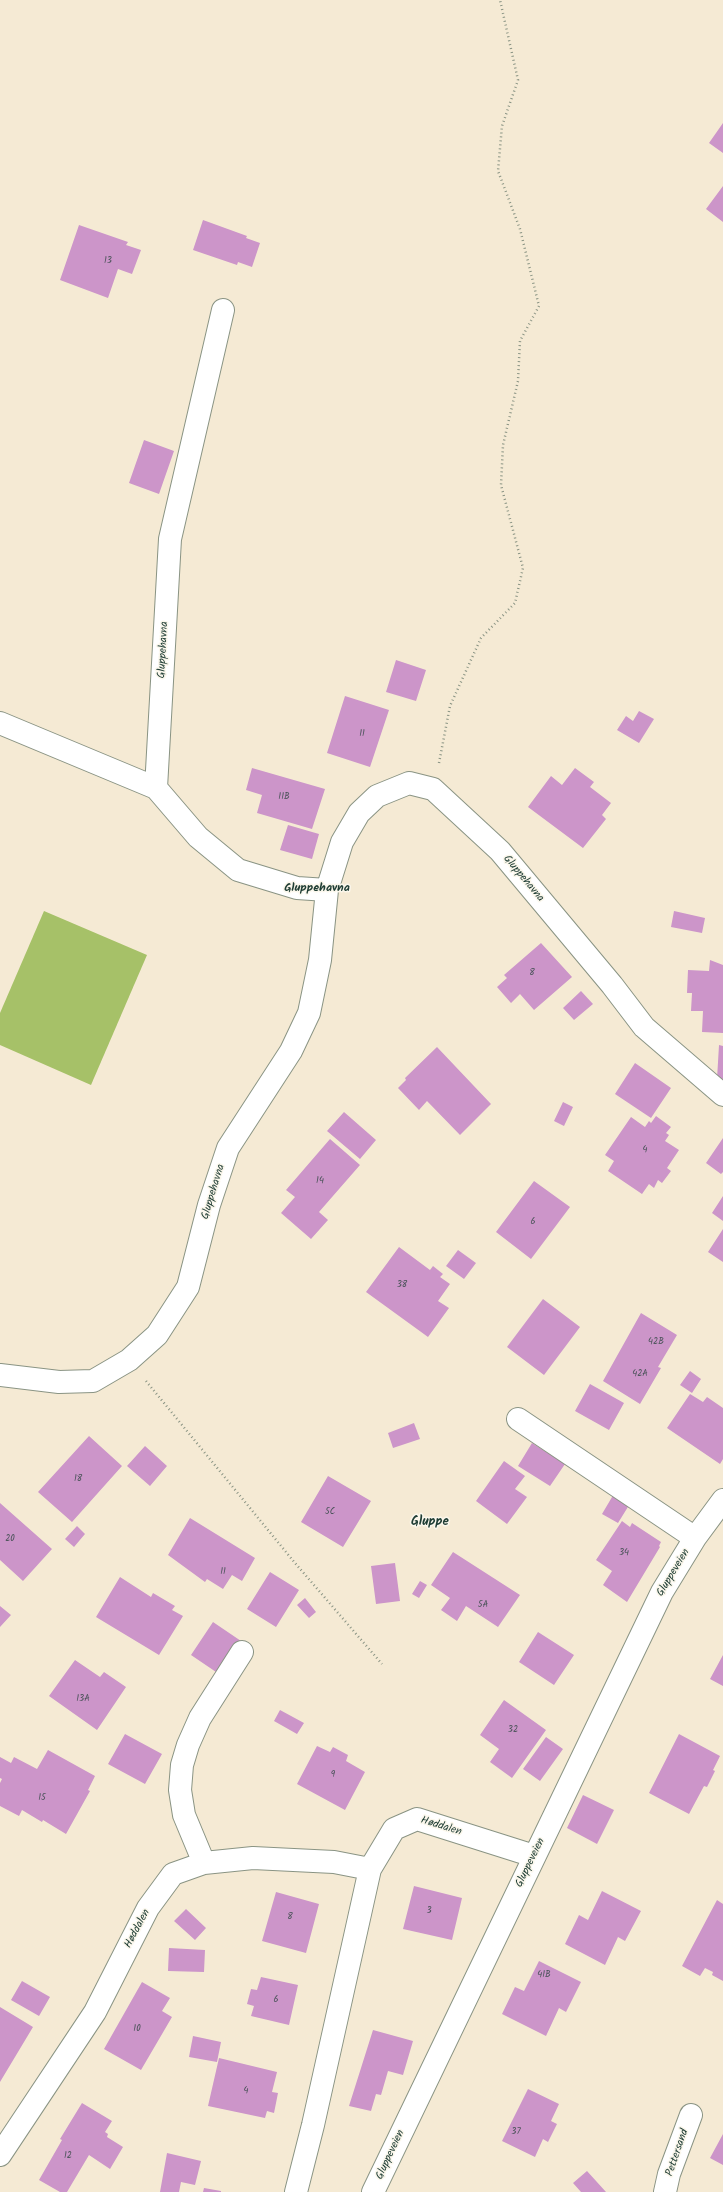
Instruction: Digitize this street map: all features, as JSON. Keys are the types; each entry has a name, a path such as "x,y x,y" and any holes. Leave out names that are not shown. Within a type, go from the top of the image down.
{"street":[{"name":"Gluppehavna","path":"156,788 170,539 223,310"},
{"path":"0,723 156,788 198,837 238,870 297,888 327,890"},
{"name":"Gluppehavna","path":"0,1375 59,1382 93,1381 129,1360 157,1335 188,1287 209,1205 228,1148 291,1051 309,1013 320,960 327,890 342,842 359,812 371,801 377,796 409,783 434,789 500,851 612,985 644,1027 723,1095"},
{"name":"Gluppeveien","path":"518,1419 695,1538"},
{"name":"Gluppeveien","path":"373,2192 662,1592 695,1538 723,1500"},
{"path":"204,1863 184,1815 180,1790 182,1765 188,1745 200,1718 242,1652"},
{"name":"Høddalen","path":"296,2192 370,1869 394,1829 417,1819 534,1856"},
{"name":"Høddalen","path":"0,2155 95,2012 148,1908 173,1874 204,1863 252,1858 334,1862 370,1869"},
{"name":"Pettersand","path":"665,2192 691,2115"}],"path":[{"path":"434,789 450,706 481,638 516,604 523,568 501,485 504,445 518,381 520,341 539,306 520,229 498,171 502,126 518,80 500,0"},
{"path":"129,1360 295,1563 382,1664"}],"green space":[{"path":"44,911 147,955 91,1085 0,1045 0,1013"}],"building":[{"path":"723,123 723,153 709,143"},
{"path":"723,186 723,222 706,209"},
{"path":"203,220 247,236 246,238 260,243 252,267 238,262 237,265 193,250"},
{"path":"79,225 128,242 126,245 141,250 132,274 118,269 108,298 60,280"},
{"path":"144,440 174,451 159,494 129,483"},
{"path":"396,660 426,670 416,701 386,692"},
{"path":"345,696 389,710 370,767 327,753"},
{"path":"639,711 654,719 639,743 617,730 626,716 633,721"},
{"path":"252,768 325,789 312,829 257,813 262,795 246,790"},
{"path":"575,768 594,782 590,787 611,803 602,815 606,819 583,848 528,807 551,776 562,785"},
{"path":"288,825 319,834 312,859 280,850"},
{"path":"674,911 705,918 702,933 671,927"},
{"path":"541,943 572,977 534,1010 520,994 511,1003 497,987 507,978 504,975"},
{"path":"710,960 723,965 723,1033 702,1032 703,1011 691,1011 692,993 687,993 688,970 709,971"},
{"path":"581,991 593,1004 574,1020 563,1008"},
{"path":"719,1045 723,1046 723,1079 717,1079"},
{"path":"437,1047 491,1104 460,1135 427,1101 419,1110 398,1088 406,1080 405,1078"},
{"path":"635,1063 671,1088 651,1118 615,1094"},
{"path":"563,1102 573,1107 564,1126 554,1121"},
{"path":"344,1112 376,1140 360,1159 327,1131"},
{"path":"656,1116 671,1127 666,1133 669,1135 665,1141 679,1150 667,1168 671,1171 662,1183 658,1180 654,1188 649,1184 642,1194 608,1171 614,1161 605,1155 631,1117 645,1127 649,1121 651,1123"},
{"path":"723,1138 723,1172 721,1174 706,1163"},
{"path":"330,1139 360,1165 319,1212 328,1220 311,1239 281,1213 295,1197 286,1190"},
{"path":"534,1181 570,1207 531,1259 496,1232"},
{"path":"723,1196 723,1221 712,1213"},
{"path":"723,1229 723,1262 708,1252"},
{"path":"399,1247 430,1270 433,1266 443,1274 440,1277 450,1284 438,1301 449,1308 428,1337 366,1292"},
{"path":"458,1250 476,1263 464,1279 446,1266"},
{"path":"543,1299 580,1327 544,1375 507,1347"},
{"path":"641,1313 677,1335 658,1367 661,1368 640,1404 603,1381"},
{"path":"690,1371 701,1379 692,1393 680,1385"},
{"path":"590,1384 624,1403 609,1430 575,1411"},
{"path":"690,1394 703,1402 707,1397 723,1408 723,1459 720,1464 667,1428"},
{"path":"414,1423 420,1439 393,1448 388,1433"},
{"path":"89,1436 122,1466 72,1522 38,1492"},
{"path":"532,1443 565,1464 550,1486 518,1466"},
{"path":"145,1446 167,1466 150,1486 127,1466"},
{"path":"504,1461 525,1476 515,1489 527,1497 507,1524 476,1501"},
{"path":"328,1476 371,1501 343,1547 301,1522"},
{"path":"615,1492 631,1502 618,1523 602,1514"},
{"path":"0,1503 52,1549 23,1581 0,1560"},
{"path":"190,1518 255,1558 242,1581 232,1575 223,1589 207,1579 205,1582 168,1555"},
{"path":"622,1521 630,1527 632,1523 661,1542 660,1547 627,1602 603,1585 612,1571 596,1560"},
{"path":"77,1526 85,1534 74,1547 65,1539"},
{"path":"453,1552 520,1595 498,1627 466,1606 457,1621 441,1610 450,1598 431,1585"},
{"path":"395,1563 400,1601 376,1604 371,1566"},
{"path":"270,1572 299,1590 276,1627 247,1609"},
{"path":"120,1577 151,1597 153,1593 175,1606 172,1610 183,1616 159,1655 96,1617"},
{"path":"420,1581 427,1585 419,1598 412,1594"},
{"path":"305,1598 316,1612 309,1618 297,1605"},
{"path":"0,1606 11,1615 0,1627"},
{"path":"213,1622 241,1641 219,1674 191,1655"},
{"path":"538,1632 574,1655 554,1685 519,1662"},
{"path":"723,1655 723,1686 710,1679"},
{"path":"75,1660 100,1677 104,1672 126,1687 97,1730 49,1696"},
{"path":"504,1700 546,1730 512,1778 490,1762 499,1749 480,1735"},
{"path":"280,1710 304,1723 297,1734 274,1721"},
{"path":"125,1734 162,1754 145,1784 108,1764"},
{"path":"679,1734 720,1756 707,1787 704,1786 689,1814 649,1793"},
{"path":"546,1737 563,1749 540,1781 523,1769"},
{"path":"317,1746 330,1752 333,1747 348,1755 346,1761 365,1772 345,1810 297,1784"},
{"path":"48,1750 95,1776 88,1790 90,1791 66,1834 43,1820 42,1822 22,1810 19,1816 0,1806 0,1783 2,1779 0,1778 0,1757 11,1763 14,1757 37,1769"},
{"path":"583,1795 614,1810 597,1844 567,1828"},
{"path":"414,1886 462,1898 452,1940 403,1929"},
{"path":"602,1891 641,1911 625,1941 618,1937 605,1965 565,1944 579,1915 588,1920"},
{"path":"276,1892 319,1904 306,1953 262,1941"},
{"path":"717,1900 723,1904 723,1981 712,1975 713,1972 705,1968 700,1976 682,1966"},
{"path":"186,1909 206,1928 195,1940 174,1921"},
{"path":"169,1948 205,1950 204,1972 168,1971"},
{"path":"539,1961 581,1982 566,2012 559,2008 546,2036 502,2014 515,1987 524,1991"},
{"path":"261,1977 298,1985 289,2025 251,2016 254,2006 247,2004 251,1989 257,1990"},
{"path":"22,1981 50,1997 39,2016 11,2000"},
{"path":"142,1982 170,1998 162,2011 172,2017 141,2070 104,2049"},
{"path":"0,2007 33,2027 0,2082"},
{"path":"373,2030 413,2041 403,2075 388,2071 381,2095 376,2094 371,2111 349,2106"},
{"path":"193,2036 221,2042 217,2062 189,2057"},
{"path":"219,2058 277,2072 272,2092 278,2093 274,2113 267,2111 265,2118 208,2106"},
{"path":"528,2089 559,2104 551,2121 557,2124 548,2142 543,2139 535,2157 502,2141"},
{"path":"82,2103 112,2121 105,2132 108,2134 107,2137 123,2147 110,2169 89,2155 67,2192 60,2192 39,2180 62,2140 60,2139"},
{"path":"723,2134 723,2165 710,2158"},
{"path":"167,2153 201,2161 195,2185 181,2182 179,2192 160,2192"},
{"path":"587,2171 606,2192 581,2192 573,2183"},
{"path":"204,2188 221,2191 221,2192 203,2192"}],"district":[{"name":"Gluppehavna","path":"317,889"},
{"name":"Gluppe","path":"430,1523"}]}
